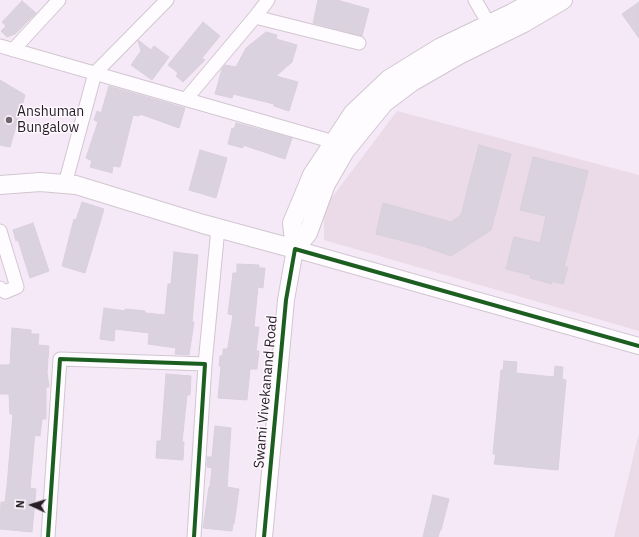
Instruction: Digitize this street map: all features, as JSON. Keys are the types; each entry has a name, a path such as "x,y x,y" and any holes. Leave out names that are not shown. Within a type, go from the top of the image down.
{"main road":[{"path":"340,146 353,113 389,79 441,47 536,0"},
{"name":"Swami Vivekanand Road","path":"295,249 308,233 340,146 384,103 412,82 459,55 524,23 562,0"},
{"path":"0,185 40,182 76,185 218,228 295,249"}],"street":[{"path":"13,50 59,0"},
{"path":"65,184 95,73 167,0"},
{"path":"186,99 268,0"},
{"path":"475,0 489,24"},
{"path":"254,17 359,43"},
{"path":"0,46 186,99 340,146"},
{"path":"194,537 205,364 218,228"},
{"path":"0,231 18,287 5,292 0,288"},
{"path":"295,249 639,346"},
{"name":"Swami Vivekanand Road","path":"264,537 286,300 295,249"},
{"path":"48,537 60,359 205,364"}],"shaded area":[{"path":"397,111 639,175 639,331 324,240 324,208"},
{"path":"639,433 639,537 614,537"}],"building":[{"path":"318,0 337,0 369,9 362,36 313,23"},
{"path":"22,1 36,13 15,34 7,37 1,31 6,26 2,22"},
{"path":"639,2 639,38 622,14"},
{"path":"203,22 220,36 202,58 205,60 183,82 176,76 178,73 168,65"},
{"path":"266,32 277,35 276,39 297,45 292,62 276,76 298,82 289,111 274,106 274,104 233,94 232,98 215,94 222,69 225,65 236,67 246,48"},
{"path":"138,40 151,50 154,46 169,57 152,80 131,65 141,51"},
{"name":"Anshuman Bungalow","path":"0,80 25,95 10,147 0,145"},
{"path":"109,86 185,108 179,128 140,114 139,116 133,115 120,167 113,166 112,173 90,167 92,161 86,158 98,122 94,120 97,111 101,113"},
{"path":"236,123 292,138 285,159 243,145 243,148 228,144 232,128 234,129"},
{"path":"479,145 511,154 491,230 451,256 423,246 376,234 383,203 451,222 461,215"},
{"path":"200,150 227,158 216,198 189,190"},
{"path":"533,157 588,171 564,267 568,267 563,284 551,281 552,284 530,278 531,275 506,269 514,237 540,243 546,216 520,210"},
{"path":"82,202 104,209 85,273 62,266 74,219 76,220"},
{"path":"33,223 49,271 30,278 18,240 16,241 13,230"},
{"path":"174,252 198,255 192,322 194,322 189,355 175,354 176,348 148,344 149,333 115,329 114,341 100,339 104,308 125,311 125,309 145,311 145,313 165,315 168,284 171,284"},
{"path":"237,264 259,265 259,268 265,268 263,288 258,287 254,327 259,327 256,351 259,351 257,369 250,369 247,400 218,398 221,366 219,366 220,356 223,355 223,349 227,349 228,347 233,315 228,314 233,273 237,273"},
{"path":"12,328 31,330 31,334 39,334 38,345 49,346 47,372 49,387 46,387 46,419 42,419 40,436 35,435 34,443 30,488 36,489 32,532 0,529 1,502 5,502 7,486 13,414 10,414 9,394 0,394 0,365 10,365"},
{"path":"504,361 517,362 516,373 554,377 555,366 563,367 562,379 566,380 558,470 494,464 496,454 493,454 501,370 503,370"},
{"path":"166,374 191,376 190,395 187,395 182,442 184,442 183,460 156,458 157,441 161,441"},
{"path":"215,426 231,428 227,487 239,489 232,531 203,528 212,468 207,467 207,457 212,457"},
{"path":"433,495 449,499 438,537 423,537"}],"cycle path":[{"path":"264,537 286,300 295,249 639,346"},
{"path":"48,537 60,359 205,364 194,537"}],"place":[{"name":"Anshuman Bungalow","path":"9,120"}]}
